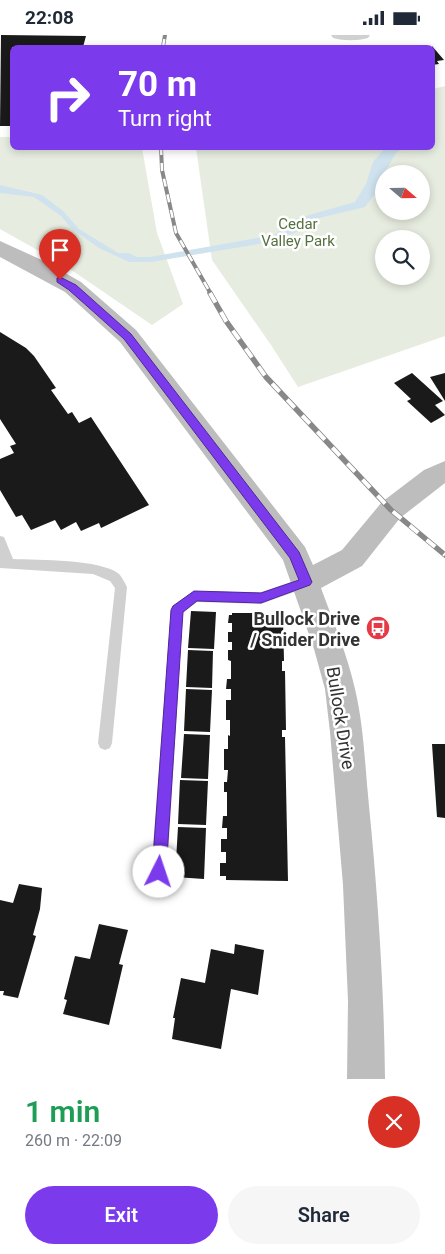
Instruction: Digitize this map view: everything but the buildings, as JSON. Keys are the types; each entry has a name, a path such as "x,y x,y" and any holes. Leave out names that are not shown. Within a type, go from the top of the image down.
{"street":[{"path":"339,35 362,35"},
{"name":"Bullock Drive","path":"0,248 36,265 73,287 128,336 295,555 329,649 340,689 346,732 360,885 366,1001 366,1079"},
{"path":"306,582 352,559 391,510 433,477 445,471"}],"lane":[{"path":"0,541 4,563 94,569 114,577 121,587 105,743"},
{"path":"159,872 177,610 194,596 261,598 306,582"}],"green space":[{"name":"Cedar Valley Park","path":"445,86 445,336 298,387 212,260 196,150 435,150 435,88"},
{"path":"0,137 10,137 10,150 142,150 157,233 183,304 152,325 64,265 0,229"}],"water":[{"path":"383,150 400,150 396,153 389,165 375,165 375,194 365,207 302,222 297,232 259,244 151,262 129,262 99,248 71,228 61,216 34,197 0,193 0,185 42,195 63,211 79,229 118,253 128,253 137,257 150,257 274,235 295,219 355,202 366,184 373,162"}],"railway":[{"path":"163,45 165,35"},
{"path":"161,150 162,170 176,233 211,294"},
{"path":"210,293 226,321 266,377 391,510 445,555"}],"place":[{"name":"Bullock Drive / Snider Drive","path":"378,628"}],"route":[{"path":"60,280 73,287 128,336 295,555 306,582 261,598 194,596 177,610 159,872"}]}
